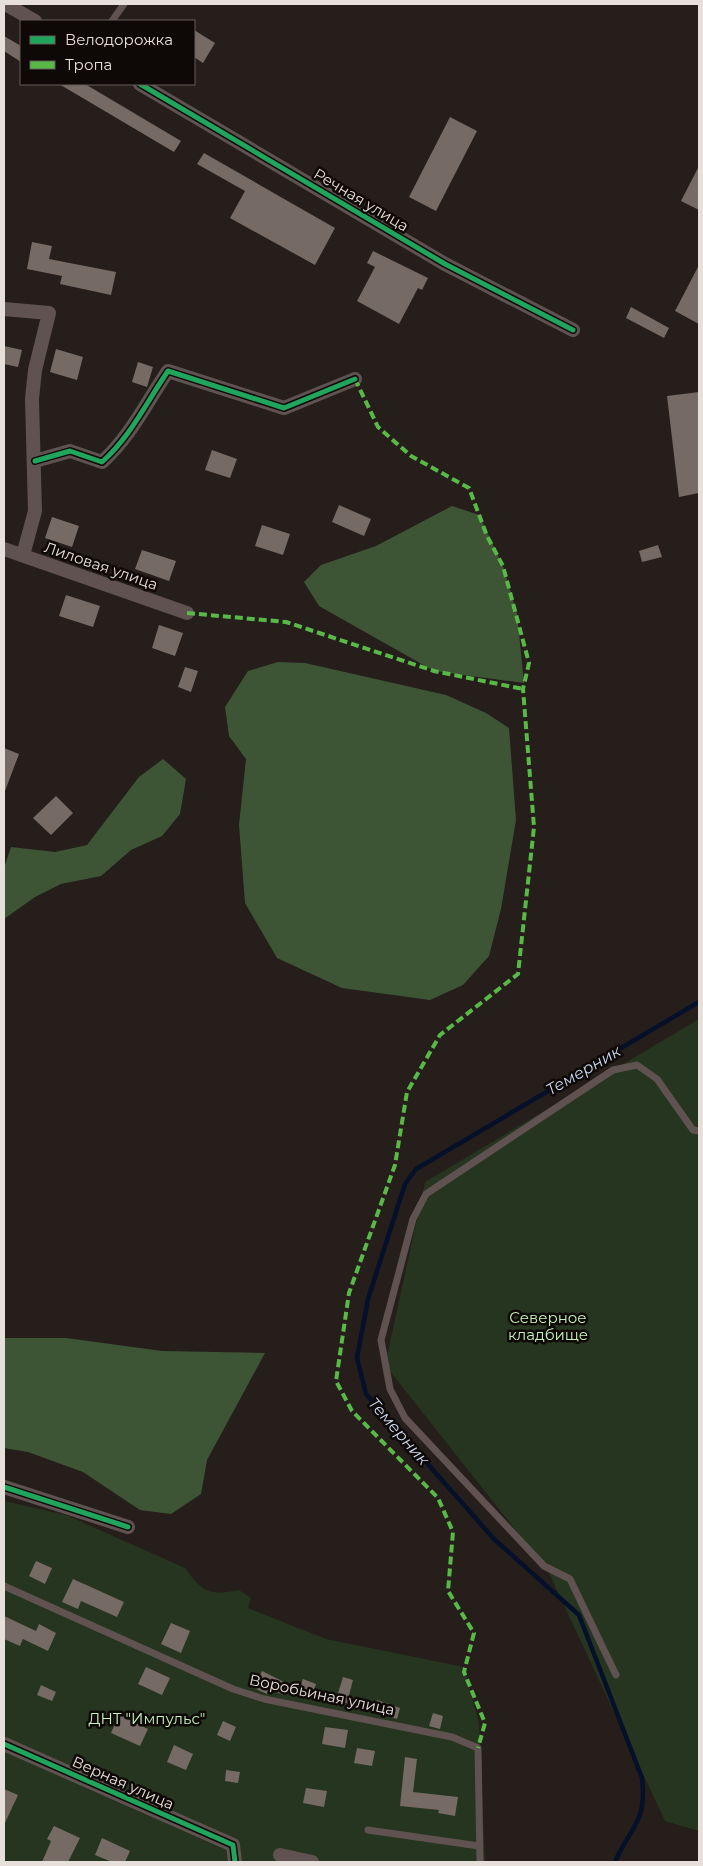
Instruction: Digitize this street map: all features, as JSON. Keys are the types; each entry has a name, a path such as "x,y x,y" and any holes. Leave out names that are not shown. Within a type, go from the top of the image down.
{"street":[{"path":"5,4 32,20"},
{"name":"Речная улица","path":"142,85 445,264 573,330"},
{"path":"4,309 49,313 35,370 32,399 35,511 23,555"},
{"path":"35,461 70,451 102,462 120,446 141,417 168,371 284,408 356,379"},
{"name":"Лиловая улица","path":"4,549 187,613"},
{"path":"4,1487 128,1527"},
{"name":"Верная улица","path":"4,1744 233,1845 235,1862"},
{"path":"280,1855 312,1862"}],"lane":[{"path":"113,20 124,4"},
{"path":"616,1675 570,1579 544,1566 405,1418 390,1389 381,1340 413,1219 426,1194 614,1070 637,1065 657,1079 693,1130 699,1132"},
{"name":"Воробьиная улица","path":"4,1586 233,1689 264,1699 452,1737 478,1748 480,1862"},
{"path":"368,1830 479,1846"}],"green space":[{"path":"452,506 479,515 503,566 517,614 524,683 434,671 319,606 304,582 321,565 376,546"},
{"path":"278,662 305,663 446,695 486,713 509,728 516,820 501,909 489,956 463,985 430,1000 342,988 277,958 245,903 239,825 246,759 229,736 225,707 248,671"},
{"path":"163,759 186,779 180,814 162,836 131,850 101,876 61,884 35,897 4,919 4,868 11,847 55,852 87,845 139,777"},
{"name":"Северное кладбище","path":"699,1019 699,1831 665,1821 548,1571 385,1365 425,1182"},
{"path":"4,1338 66,1338 162,1351 265,1353 207,1460 201,1494 171,1514 140,1510 83,1472 28,1452 4,1448"},
{"name":"ДНТ \"Импульс\"","path":"4,1501 66,1515 185,1568 202,1587 208,1590 229,1592 239,1590 251,1598 248,1608 326,1639 464,1667 479,1723 485,1862 4,1862"}],"building":[{"path":"195,31 215,43 203,63 195,58"},
{"path":"4,36 20,45 20,61 4,51"},
{"path":"61,85 87,85 181,141 174,152"},
{"path":"450,117 477,131 436,211 409,197"},
{"path":"204,153 335,228 315,265 230,218 245,191 197,164"},
{"path":"699,166 699,210 681,201"},
{"path":"32,242 52,246 49,259 116,272 111,295 60,284 62,276 27,269"},
{"path":"373,251 428,278 422,290 418,288 399,324 357,301 375,267 367,263"},
{"path":"699,265 699,324 675,311"},
{"path":"631,307 669,328 664,338 626,318"},
{"path":"4,346 22,350 18,367 4,364"},
{"path":"56,349 83,357 77,380 50,372"},
{"path":"138,362 153,367 147,387 132,382"},
{"path":"699,392 699,493 679,497 667,396"},
{"path":"212,450 237,459 230,478 205,470"},
{"path":"339,505 371,519 364,536 332,522"},
{"path":"52,517 79,526 72,547 45,538"},
{"path":"262,525 290,534 283,555 255,546"},
{"path":"658,545 662,557 642,562 639,551"},
{"path":"142,550 176,561 169,581 135,569"},
{"path":"66,595 100,606 93,627 59,616"},
{"path":"159,625 183,633 175,656 152,648"},
{"path":"185,667 198,671 191,692 178,687"},
{"path":"4,748 19,754 5,791 4,791"},
{"path":"56,796 73,813 51,835 33,818"},
{"path":"36,1561 52,1568 45,1584 29,1576"},
{"path":"73,1579 124,1602 117,1617 81,1601 78,1609 62,1602"},
{"path":"4,1616 36,1631 39,1624 56,1633 48,1651 23,1639 20,1646 4,1639"},
{"path":"171,1623 190,1631 181,1653 161,1644"},
{"path":"146,1667 170,1678 162,1695 138,1684"},
{"path":"262,1671 288,1684 283,1695 270,1689 267,1694 254,1688"},
{"path":"343,1677 353,1680 347,1703 336,1700"},
{"path":"303,1679 316,1684 311,1699 297,1694"},
{"path":"41,1685 56,1692 52,1701 37,1695"},
{"path":"377,1700 400,1708 397,1719 373,1711"},
{"path":"433,1713 443,1716 440,1729 429,1726"},
{"path":"119,1715 148,1729 140,1746 111,1733"},
{"path":"223,1721 236,1727 230,1741 217,1735"},
{"path":"325,1727 348,1730 345,1748 322,1744"},
{"path":"174,1745 193,1754 186,1770 167,1762"},
{"path":"357,1748 375,1751 372,1766 354,1763"},
{"path":"405,1757 417,1759 413,1792 458,1797 455,1816 438,1813 439,1810 400,1806"},
{"path":"226,1770 240,1772 238,1783 225,1781"},
{"path":"306,1788 327,1791 324,1807 303,1803"},
{"path":"4,1789 18,1795 4,1825"},
{"path":"54,1826 80,1838 68,1862 42,1862 51,1841 47,1839"},
{"path":"102,1838 130,1851 125,1862 112,1862 95,1855"}],"waterway":[{"name":"Темерник","path":"615,1862 640,1815 643,1793 642,1778 579,1615 494,1539 366,1394 357,1358 368,1299 405,1184 416,1169 699,1002"}],"marked path":[{"path":"355,379 378,427 411,456 469,488 487,536 503,566 529,663 523,689 534,827 518,974 440,1035 407,1092 395,1165 349,1293 336,1381 352,1411 438,1498 453,1532 448,1591 474,1633 464,1672 485,1723 478,1748"},
{"path":"187,613 286,622 434,671 523,689"}],"cycle path":[{"path":"142,85 445,264 573,330"},
{"path":"35,461 70,451 102,462 130,430 168,371 284,408 355,379"},
{"path":"4,1487 128,1527"},
{"path":"4,1744 233,1845 235,1862"}]}
